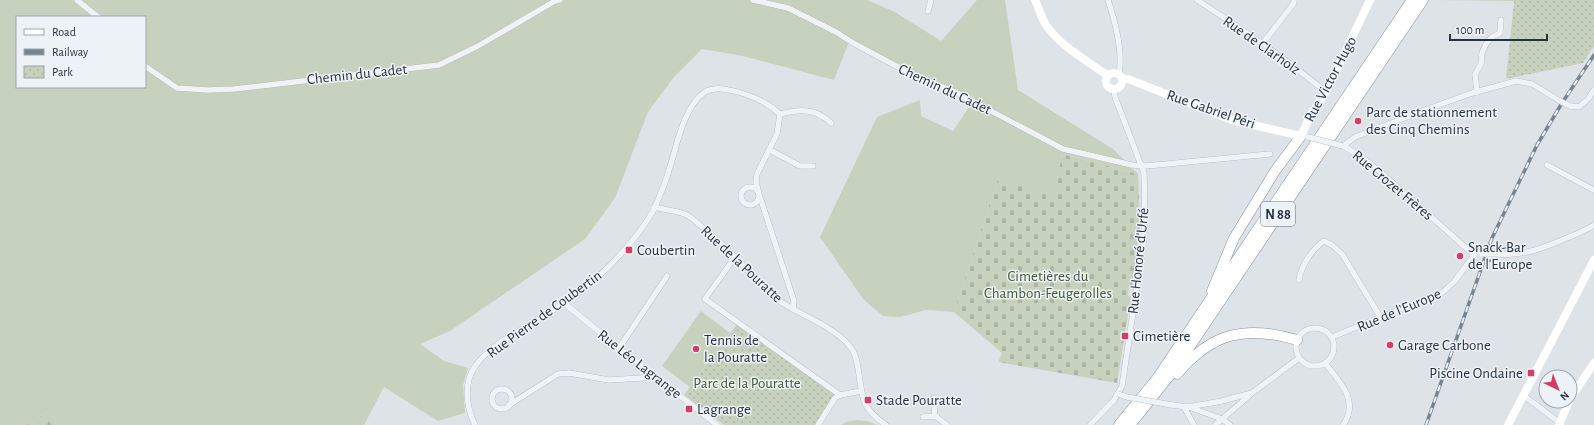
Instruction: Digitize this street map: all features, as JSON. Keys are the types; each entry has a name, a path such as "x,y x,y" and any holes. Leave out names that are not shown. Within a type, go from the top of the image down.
{"highway":[{"name":"N 88","path":"1119,425 1156,380 1412,0"},
{"name":"N 88","path":"1130,425 1174,370 1423,0"},
{"path":"1203,311 1234,238 1275,171 1305,136"},
{"path":"1135,425 1146,415 1183,367 1196,354 1215,342 1236,334 1250,332 1277,334 1297,340"}],"main road":[{"path":"1035,0 1046,24 1057,39 1068,49 1108,76"},
{"name":"Rue Victor Hugo","path":"1305,136 1311,114 1326,92 1370,0"},
{"path":"1115,73 1121,77 1121,86 1114,89 1110,88 1106,80 1108,76 1115,73"},
{"name":"Rue Gabriel Péri","path":"1121,77 1232,120 1305,136"},
{"path":"1508,425 1594,260"},
{"path":"1578,387 1594,363"},
{"path":"1560,424 1566,409"}],"street":[{"path":"77,0 97,16"},
{"name":"Chemin du Cadet","path":"146,67 177,88 208,90 234,89 439,65 478,46 555,1 560,0"},
{"name":"Chemin du Cadet","path":"753,0 788,8 836,32 853,43 913,75 955,92 1063,149 1132,165 1146,166 1270,154"},
{"path":"928,11 931,0"},
{"path":"1108,0 1116,29 1121,77"},
{"name":"Rue de Clarholz","path":"1197,0 1263,43 1295,66 1326,92"},
{"path":"1263,43 1294,3 1294,0"},
{"path":"1477,92 1475,74 1481,64 1482,53 1486,44 1492,37 1500,33 1501,20"},
{"path":"1343,146 1355,137 1477,92 1516,81 1532,84 1570,106 1579,107 1588,99 1594,90"},
{"name":"Rue Pierre de Coubertin","path":"475,425 469,413 467,398 469,381 475,366 487,353 564,303 605,270 617,258 635,236 654,207 669,173 685,119 698,99 706,92 721,88 747,95 770,104 780,114"},
{"name":"Rue Honoré d'Urfé","path":"1090,425 1118,394 1122,386 1143,246 1145,220 1144,173 1115,97 1114,89"},
{"path":"793,309 794,301 759,194 756,182 757,174 777,134 780,114 800,110 813,112 823,115 831,123"},
{"name":"Rue Crozet Frères","path":"1305,136 1343,146 1361,156 1474,255"},
{"path":"770,150 800,166 813,166"},
{"path":"1547,165 1594,190"},
{"name":"Rue de la Pouratte","path":"654,207 687,215 713,235 735,256 764,289 778,301 832,331 853,351 857,361 862,398 868,410 886,425"},
{"path":"1474,255 1522,253 1555,243 1593,226"},
{"path":"1299,280 1300,271 1317,246 1324,241 1332,245 1342,254 1381,318"},
{"name":"Rue de l'Europe","path":"1332,337 1443,292 1454,282 1474,255"},
{"path":"735,256 705,299 840,394"},
{"path":"619,348 667,276"},
{"name":"Rue Léo Lagrange","path":"564,303 717,425"},
{"path":"1311,328 1323,329 1332,337 1334,351 1330,360 1314,366 1303,362 1299,358 1295,346 1300,334 1311,328"},
{"path":"1215,425 1252,393 1299,358"},
{"path":"1325,363 1348,396 1350,405 1348,417 1343,425"},
{"path":"509,406 558,374 569,373 609,380 657,377"},
{"path":"818,425 840,394 861,391"},
{"path":"1186,407 1222,402 1252,393"},
{"path":"1118,394 1136,399 1186,407 1222,419 1230,425"},
{"path":"1523,396 1560,424"},
{"path":"932,398 935,416"},
{"path":"1186,407 1194,425"},
{"path":"923,417 935,416 947,425"}],"green space":[{"path":"0,0 867,0 895,12 941,41 977,0 1005,0 1018,90 1113,149 1138,174 1062,154 1054,198 998,179 954,312 926,310 900,317 883,316 863,299 820,237 877,117 920,100 921,116 953,131 975,98 920,76 849,42 834,80 743,56 702,49 674,77 648,112 615,198 585,239 450,331 420,344 444,361 468,368 463,385 465,413 438,421 384,387 364,425 60,425 48,412 27,425 0,425"},
{"path":"1436,0 1594,0 1594,46 1583,63 1506,79 1514,1"},
{"name":"Cimetières du Chambon-Feugerolles","path":"1062,154 1138,174 1140,225 1132,287 1129,289 1128,296 1131,297 1117,383 998,362 1002,353 954,312 998,179 1054,197"},
{"name":"Tennis de la Pouratte","path":"701,311 730,333 690,387 662,366"},
{"name":"Parc de la Pouratte","path":"737,324 835,394 815,425 724,425 684,395"},
{"path":"48,412 60,425 27,425"},
{"path":"857,420 867,421 877,425 841,425 846,422"}],"railway":[{"path":"1426,425 1492,238 1537,145 1562,103 1594,55"}],"place":[{"name":"Parc de stationnement des Cinq Chemins","path":"1358,121"},
{"name":"Coubertin","path":"629,250"},
{"name":"Snack-Bar de l'Europe","path":"1460,256"},
{"name":"Cimetière","path":"1125,336"},
{"name":"Garage Carbone","path":"1390,345"},
{"name":"Tennis de la Pouratte","path":"696,349"},
{"name":"Piscine Ondaine","path":"1531,373"},
{"name":"Stade Pouratte","path":"868,400"},
{"name":"Lagrange","path":"689,409"}]}
